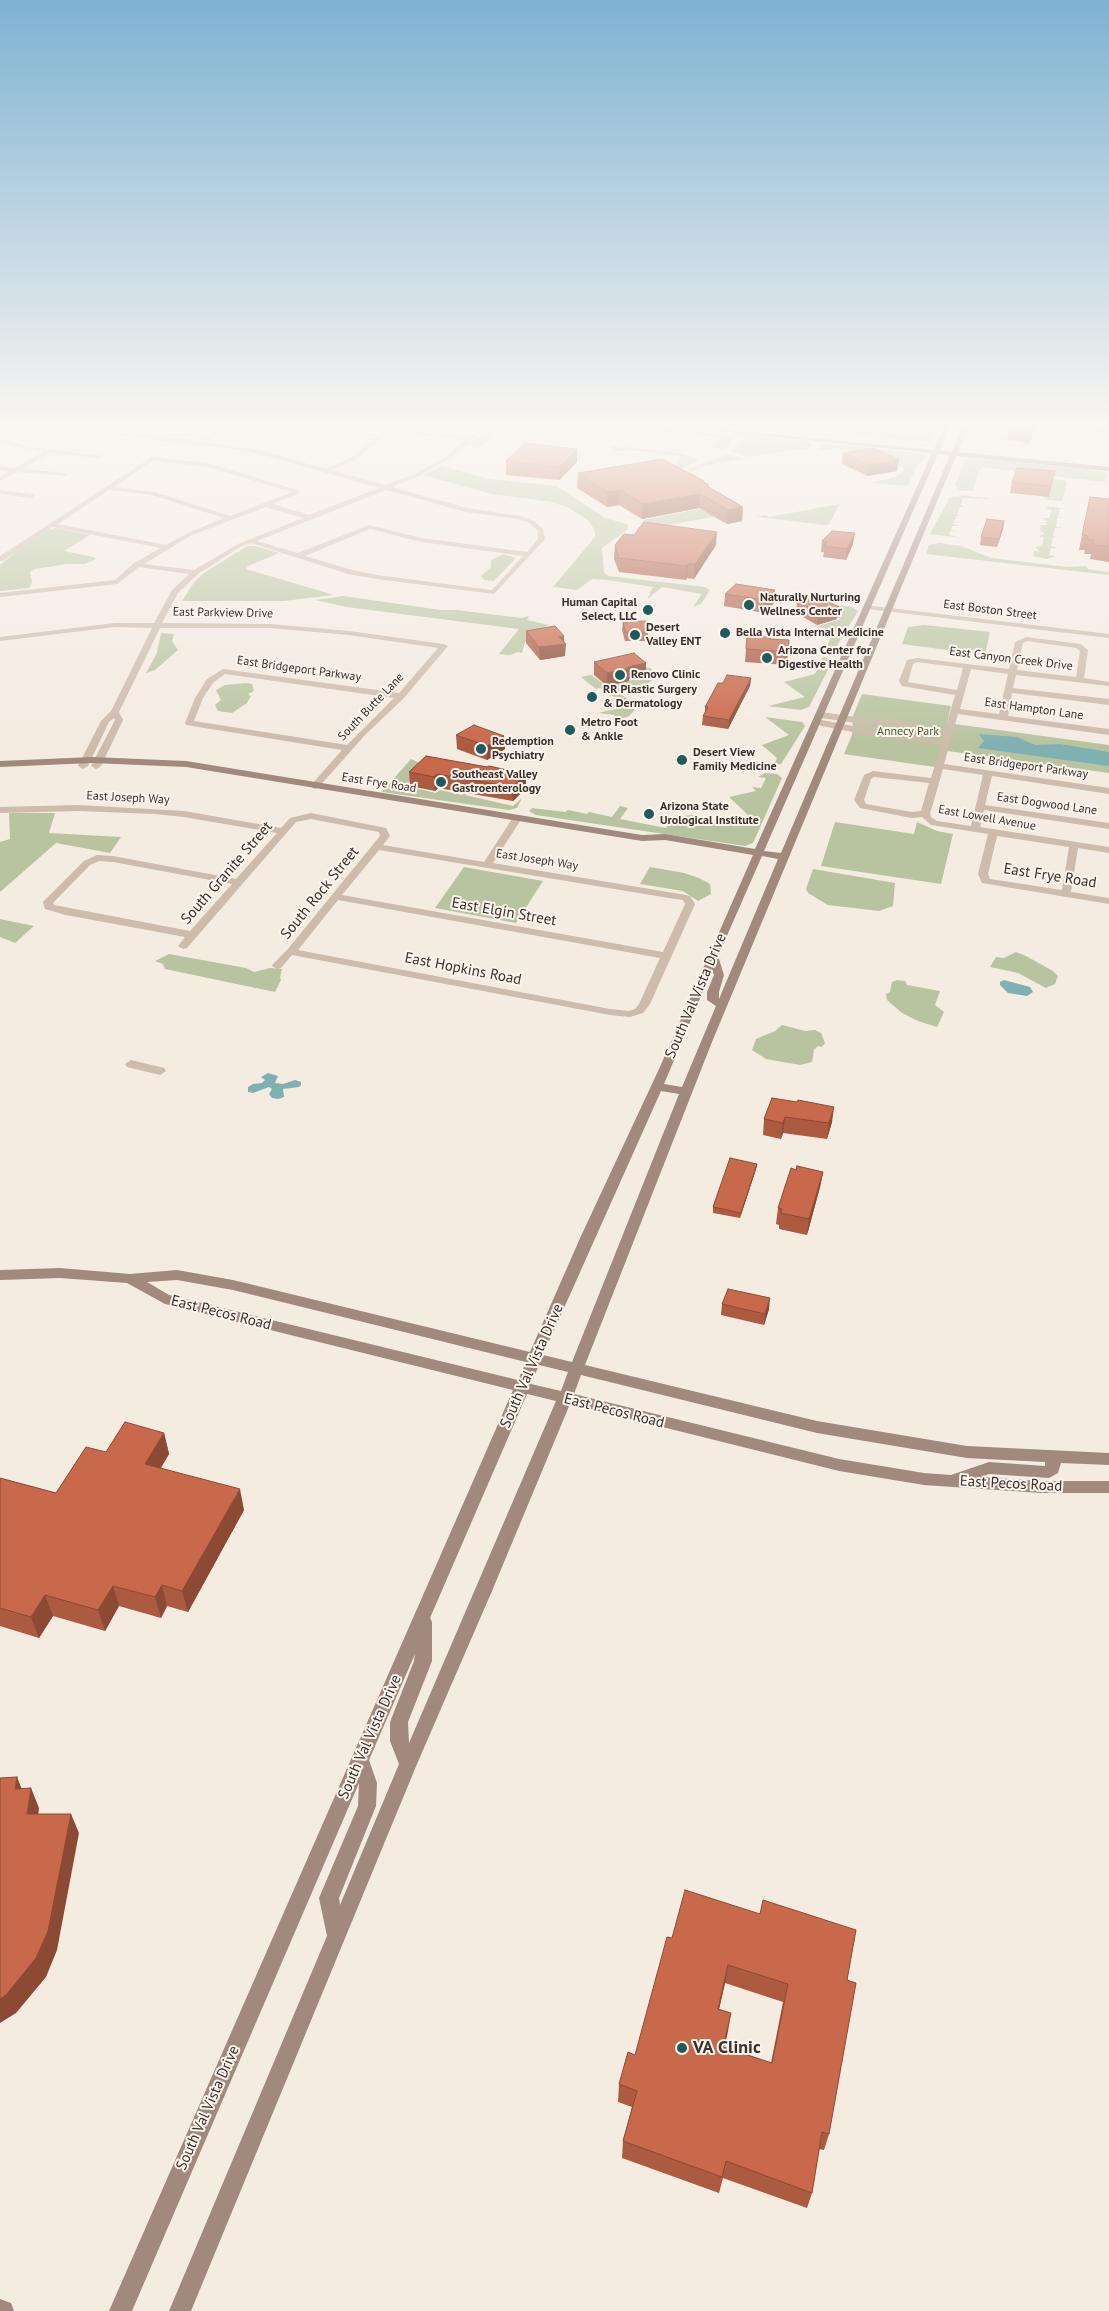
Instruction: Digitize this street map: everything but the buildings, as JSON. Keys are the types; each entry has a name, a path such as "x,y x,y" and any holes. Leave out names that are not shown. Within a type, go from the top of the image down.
{"main road":[{"name":"South Val Vista Drive","path":"120,2311 604,1200 657,1086 902,531"},
{"name":"South Val Vista Drive","path":"180,2311 408,1764 484,1591 576,1369 722,1005 922,531"},
{"path":"900,535 919,537"},
{"path":"0,764 91,763"},
{"path":"0,770 91,763"},
{"name":"East Frye Road","path":"91,763 184,770 201,768 642,838 660,844 783,860"},
{"path":"713,956 719,975 712,1000 722,1005"},
{"path":"657,1086 687,1092"},
{"name":"East Pecos Road","path":"0,1275 60,1273 130,1279 177,1275 234,1286 808,1425 967,1452 1109,1458"},
{"name":"East Pecos Road","path":"130,1279 165,1299 839,1465 886,1474 949,1481 1040,1486 1109,1487"},
{"path":"949,1481 990,1468 1049,1472 1053,1469 1053,1456"},
{"path":"408,1764 399,1741 399,1722 424,1661 424,1614"},
{"path":"336,1935 328,1898 367,1806 369,1795 368,1783 360,1760"},
{"path":"0,2310 4,2311"}],"street":[{"path":"0,559 42,531"},
{"path":"81,531 165,547"},
{"path":"0,595 118,582 138,565 165,547 198,531"},
{"path":"91,763 104,721 115,712 156,624 175,592 195,572 218,557 277,531"},
{"path":"298,556 360,531"},
{"path":"384,531 421,540 527,554"},
{"path":"251,541 298,556 377,577 494,592 542,539 541,531"},
{"path":"138,565 195,572"},
{"name":"East Boston Street","path":"868,607 1109,636"},
{"name":"East Parkview Drive","path":"0,638 92,627 156,624 289,626 444,646"},
{"path":"1003,718 1019,642 1026,640 1078,646 1084,650 1080,680"},
{"name":"South Butte Lane","path":"315,786 349,748 401,696 444,646"},
{"name":"East Canyon Creek Drive","path":"961,693 905,684 903,681 910,662 917,660 1109,684"},
{"path":"925,814 968,666"},
{"name":"East Bridgeport Parkway","path":"349,748 189,723 199,698 210,681 223,671 401,696"},
{"path":"1009,690 1109,702"},
{"name":"East Hampton Lane","path":"956,711 1109,732"},
{"path":"91,763 119,720 115,712"},
{"path":"819,718 841,722 888,740 918,739 946,743"},
{"path":"841,722 894,722 921,729 949,733"},
{"name":"East Bridgeport Parkway","path":"939,766 1109,791"},
{"path":"975,830 988,773"},
{"name":"East Lowell Avenue","path":"935,781 873,774 868,777 859,800 863,806 912,815 925,814 927,819 934,823 1109,850"},
{"name":"East Dogwood Lane","path":"980,807 1109,826"},
{"name":"East Joseph Way","path":"0,810 79,808 154,811 184,814 283,832"},
{"name":"South Granite Street","path":"183,946 293,820 311,816 371,826 383,830 385,836"},
{"path":"487,864 517,818"},
{"name":"East Frye Road","path":"993,832 983,874 986,881 1109,901"},
{"name":"South Rock Street","path":"277,966 291,952 385,836"},
{"path":"1066,894 1074,845"},
{"name":"East Joseph Way","path":"376,847 686,898 690,904 667,956"},
{"path":"192,935 66,912 49,907 48,902 87,863 96,858 113,859 238,882"},
{"name":"East Elgin Street","path":"336,897 667,956"},
{"name":"East Hopkins Road","path":"291,952 600,1011 630,1014 639,1011 644,1004 667,956"},
{"path":"131,1064 160,1071"}],"green space":[{"path":"48,531 70,531 90,535 64,551 96,558 85,564 67,564 35,569 30,572 32,582 29,588 0,591 0,565"},
{"path":"595,531 625,531 602,548 604,572 608,576 705,587 710,590 701,604 693,607 702,594 662,587 647,598 654,587 592,579 577,590 553,587 595,537"},
{"path":"932,531 956,531 950,531 949,535 963,538 930,534"},
{"path":"1041,531 1054,531 1053,536 1060,538 1053,537 1051,546 1058,548 1051,548 1049,555 1056,556 1047,559 1033,556 1034,551 1041,552 1035,547 1042,546 1044,537 1038,536 1045,534"},
{"path":"939,543 961,546 991,558 1068,567 1086,566 1088,569 1109,572 1109,575 926,554 929,545"},
{"path":"247,546 255,546 279,553 248,566 246,569 334,595 284,601 182,601 195,581 204,573"},
{"path":"503,554 516,558 494,581 484,580 481,576 491,567 491,560"},
{"path":"343,596 441,610 522,618 529,616 527,620 549,625 539,630 556,638 525,642 522,653 499,654 519,629 347,607 315,600"},
{"path":"800,601 852,607 858,611 835,649 825,652 832,634 818,626 841,619"},
{"path":"924,625 990,632 985,655 902,644 908,627"},
{"path":"161,633 174,634 172,641 178,650 155,670 146,673 157,653"},
{"path":"823,657 833,660 809,707 801,710 768,706 805,697 784,682 815,674"},
{"path":"636,665 650,668 655,672 656,676 649,683 619,690 619,693 636,705 634,711 629,716 621,719 613,718 615,715 598,713 629,706 600,688 596,689 581,677 591,675 608,687 649,675"},
{"path":"252,684 254,691 248,694 251,696 247,703 232,713 218,711 215,705 221,700 216,690 225,685"},
{"name":"Annecy Park","path":"862,694 951,706 947,723 1109,745 1109,773 940,750 935,767 844,754 852,735 853,716"},
{"path":"765,717 802,722 805,726 781,764 774,765 777,758 762,745 789,735"},
{"path":"411,759 426,766 405,786 436,793 440,790 462,795 477,780 479,781 465,795 513,806 522,798 517,808 509,810 382,792"},
{"path":"765,773 777,774 782,778 753,843 745,846 536,815 529,811 532,808 565,812 568,810 612,817 620,806 628,808 620,819 666,828 674,817 693,815 707,825 749,816 729,797 756,791 752,787 761,788 766,778 758,777"},
{"path":"9,813 55,813 49,833 121,837 110,853 56,843 0,892 0,842 10,839"},
{"path":"835,822 914,834 917,822 937,831 953,834 941,884 821,866"},
{"path":"464,867 543,881 516,923 435,908"},
{"path":"650,867 684,873 699,878 710,884 711,894 698,901 683,891 640,884"},
{"path":"813,869 895,883 893,906 879,911 828,905 808,893 806,889"},
{"path":"0,919 34,926 15,943 0,937"},
{"path":"1016,952 1053,971 1058,976 1055,984 1046,988 1018,973 990,967 996,957 1004,958"},
{"path":"169,954 246,968 254,972 270,968 282,969 281,980 275,992 165,969 163,964 155,961"},
{"path":"897,980 905,981 907,985 940,991 935,1005 944,1012 937,1027 902,1013 887,1000 886,994 890,992 892,982"},
{"path":"782,1025 805,1031 815,1030 821,1033 825,1043 822,1047 818,1046 814,1050 812,1062 800,1065 766,1059 752,1050 756,1039 775,1031"}],"water":[{"path":"979,734 1017,737 1035,745 1060,744 1109,752 1109,766 978,748 984,741"},
{"path":"1004,980 1030,987 1033,992 1027,996 1008,993 1000,985 1000,982"},
{"path":"268,1073 278,1076 275,1083 283,1084 295,1080 301,1082 301,1085 299,1087 283,1089 284,1097 278,1099 272,1098 269,1094 272,1089 269,1087 253,1093 248,1092 248,1087 253,1084 262,1083 265,1080 261,1077"}],"place":[{"name":"Naturally Nurturing Wellness Center","path":"749,605"},
{"name":"Human Capital Select, LLC","path":"648,610"},
{"name":"Bella Vista Internal Medicine","path":"725,633"},
{"name":"Desert Valley ENT","path":"635,635"},
{"name":"Arizona Center for Digestive Health","path":"767,658"},
{"name":"Renovo Clinic","path":"620,675"},
{"name":"RR Plastic Surgery & Dermatology","path":"592,697"},
{"name":"Metro Foot & Ankle","path":"570,730"},
{"name":"Redemption Psychiatry","path":"481,749"},
{"name":"Desert View Family Medicine","path":"682,760"},
{"name":"Southeast Valley Gastroenterology","path":"441,782"},
{"name":"Arizona State Urological Institute","path":"649,814"},
{"name":"VA Clinic","path":"682,2048"}]}
